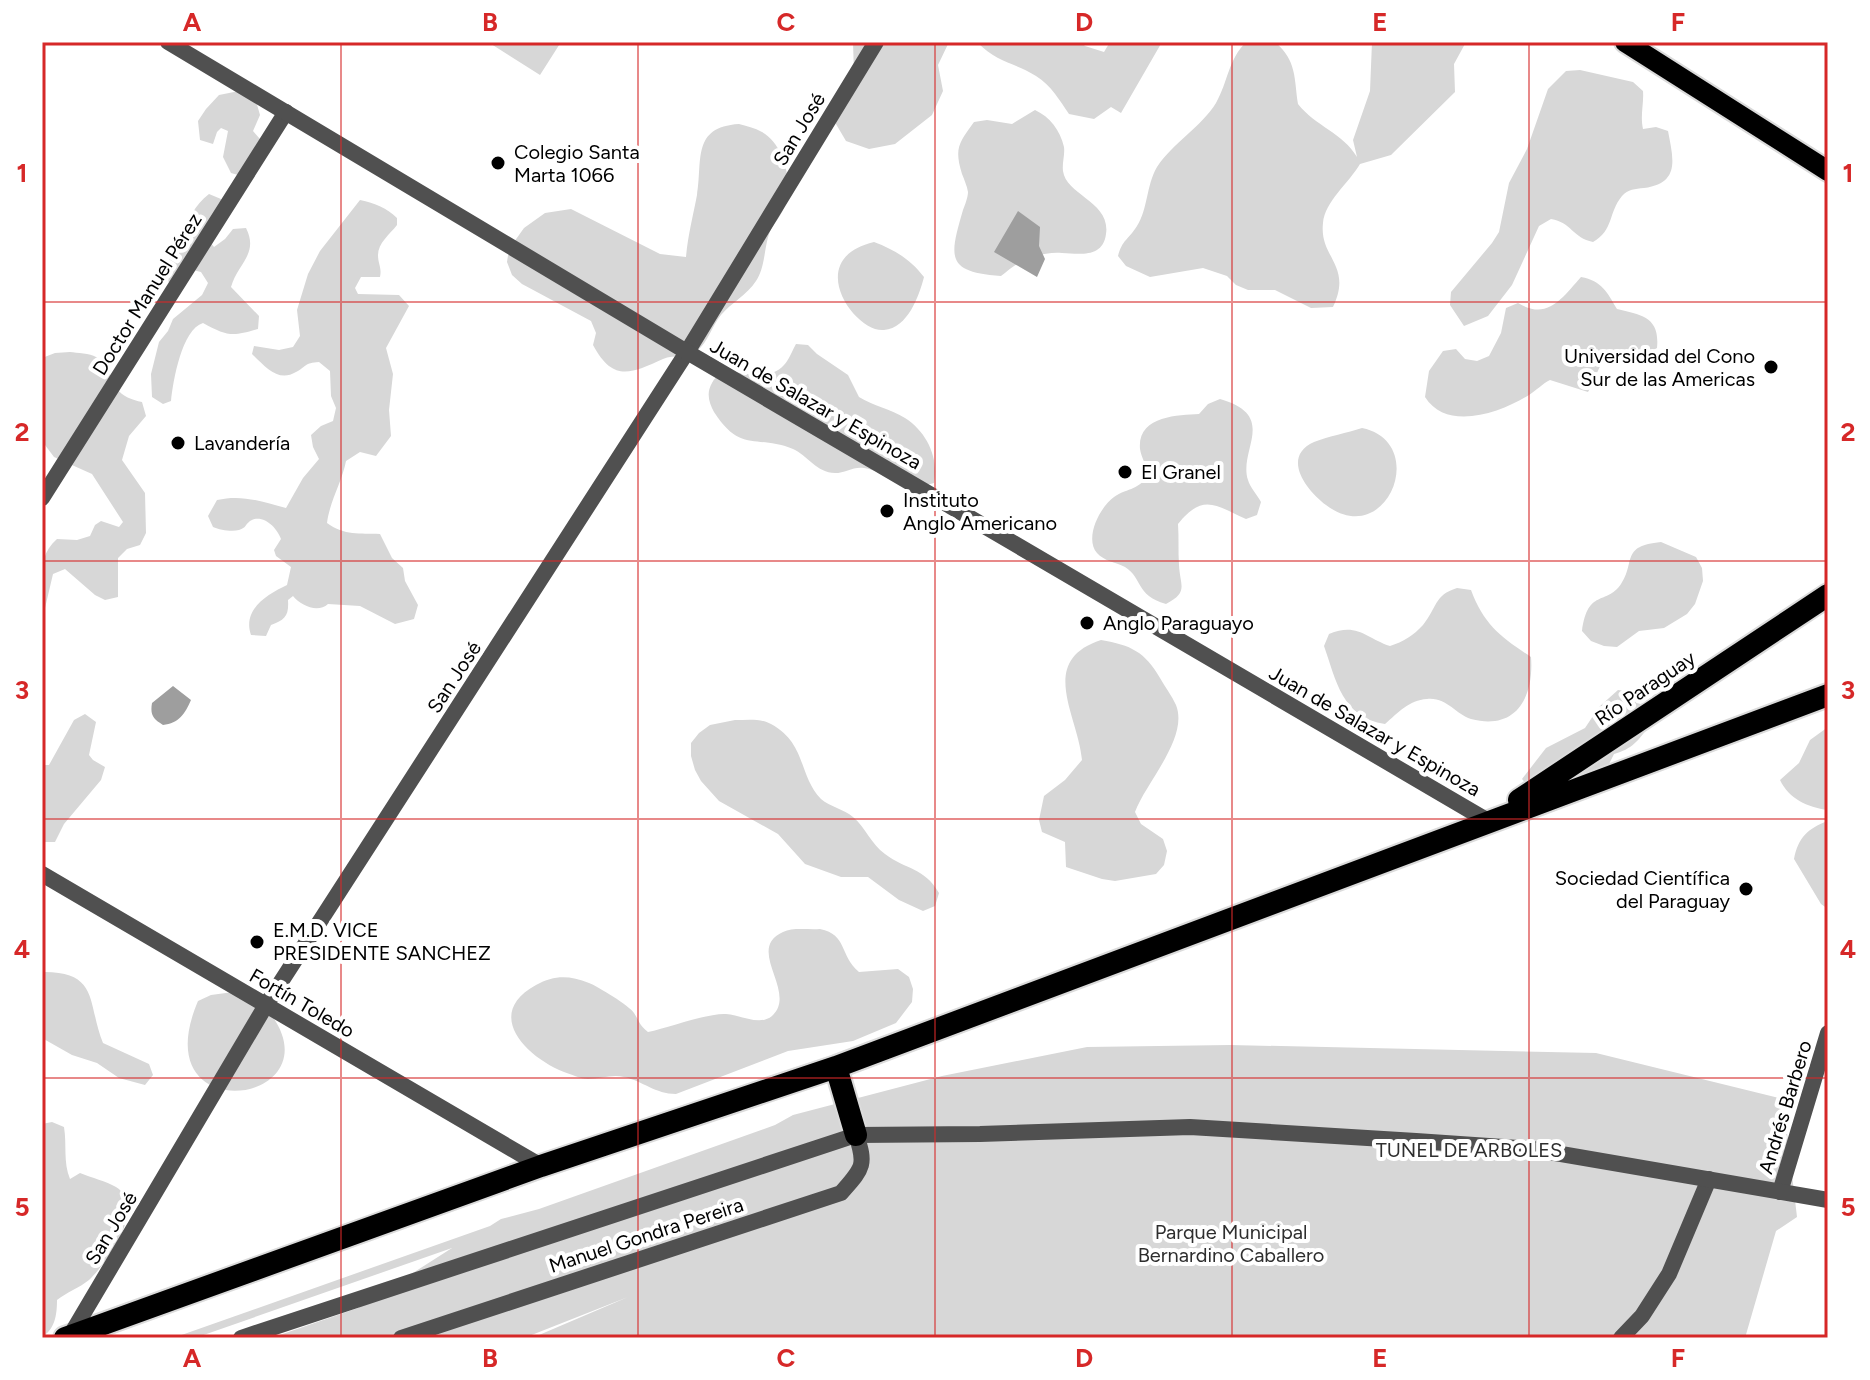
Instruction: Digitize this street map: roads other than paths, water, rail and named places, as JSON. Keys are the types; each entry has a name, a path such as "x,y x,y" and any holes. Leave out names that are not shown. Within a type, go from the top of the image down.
{"highway":[{"name":"Río Paraguay","path":"1488,821 1828,595"},
{"path":"68,1337 541,1166 836,1067 1828,695"},
{"path":"836,1067 856,1135"}],"main road":[{"path":"1625,42 1828,171"}],"street":[{"name":"Juan de Salazar y Espinoza","path":"168,42 687,352 1488,821"},
{"name":"San José","path":"68,1337 266,1005 687,352 876,42"},
{"name":"Doctor Manuel Pérez","path":"42,498 286,112"},
{"name":"Fortín Toledo","path":"42,874 541,1166"},
{"name":"Andrés Barbero","path":"1780,1192 1828,1033"},
{"path":"241,1338 856,1135 1190,1127 1532,1149 1828,1200"},
{"name":"Manuel Gondra Pereira","path":"401,1338 841,1193 859,1172 864,1157 856,1135"},
{"path":"1621,1338 1642,1316 1669,1274 1709,1179"}],"place":[{"name":"Colegio Santa Marta 1066","path":"498,163"},
{"name":"Universidad del Cono Sur de las Americas","path":"1771,367"},
{"name":"Lavandería","path":"178,443"},
{"name":"El Granel","path":"1125,472"},
{"name":"Instituto Anglo Americano","path":"887,511"},
{"name":"Anglo Paraguayo","path":"1087,623"},
{"name":"Sociedad Científica del Paraguay","path":"1746,889"},
{"name":"E.M.D. VICE PRESIDENTE SANCHEZ","path":"257,942"}],"park label":[{"name":"TUNEL DE ARBOLES","path":"1469,1150"},
{"name":"Parque Municipal Bernardino Caballero","path":"1231,1244"}]}
